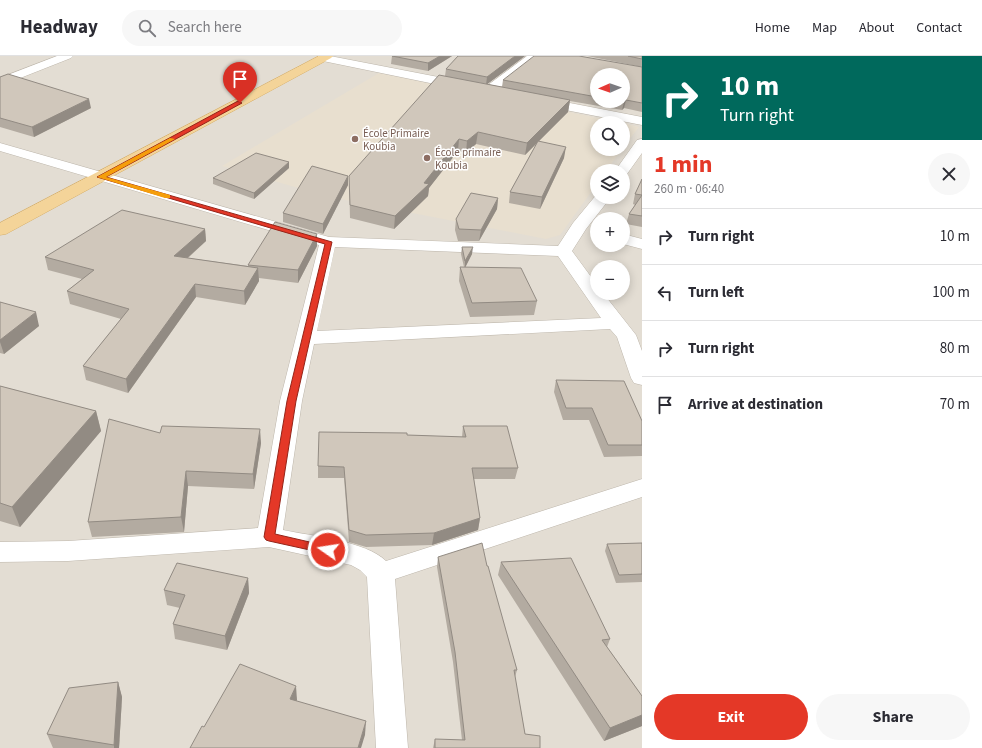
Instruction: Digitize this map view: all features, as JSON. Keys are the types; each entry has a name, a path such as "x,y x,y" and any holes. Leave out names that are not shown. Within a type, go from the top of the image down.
{"main road":[{"path":"0,230 325,57"}],"street":[{"path":"0,82 67,56"},
{"path":"488,90 534,56"},
{"path":"325,57 503,93"},
{"path":"525,98 642,121"},
{"path":"627,164 642,143"},
{"path":"0,147 328,242 563,251"},
{"path":"563,251 579,227 597,204"},
{"path":"579,227 590,230"},
{"path":"630,241 642,244"},
{"path":"269,537 291,401 328,242"},
{"path":"563,251 615,323 626,335 642,378"},
{"path":"306,338 615,323"},
{"path":"381,573 642,488"},
{"path":"0,552 68,551 269,537 357,556 370,562 381,573 392,748"}],"shaded area":[{"path":"0,56 642,56 642,748 0,748"},
{"name":"École primaire Koubia","path":"379,73 590,116 590,156 617,156 611,164 590,164 590,194 560,235 546,239 330,197 222,166"},
{"path":"630,125 639,127 630,139"}],"building":[{"path":"392,56 440,56 428,63"},
{"path":"458,56 515,56 487,77 446,69"},
{"path":"534,56 579,56 642,67 642,103 630,101 630,68 590,68 590,96 503,80"},
{"path":"628,56 642,56 642,59"},
{"path":"8,74 89,99 32,127 0,118 0,77"},
{"path":"439,75 570,100 527,143 478,132 467,141 459,139 424,183 429,184 395,216 350,205 349,176"},
{"path":"538,141 566,147 542,197 510,192"},
{"path":"256,153 289,162 254,193 213,178"},
{"path":"312,166 348,176 323,224 283,213"},
{"path":"642,179 642,195 635,194"},
{"path":"471,193 498,198 481,230 459,229 456,219"},
{"path":"642,195 642,216 630,214"},
{"path":"122,210 205,229 174,256 258,268 244,291 195,284 126,379 83,366 129,309 67,291 94,270 45,257"},
{"path":"275,222 317,234 298,270 248,265"},
{"path":"462,247 473,247 465,261"},
{"path":"460,267 521,268 537,301 472,303"},
{"path":"0,302 36,312 0,340"},
{"path":"556,380 624,381 642,421 642,445 608,445 592,408 566,408"},
{"path":"0,386 96,411 12,507 0,503"},
{"path":"109,419 160,433 162,426 260,429 253,474 186,471 181,517 88,522"},
{"path":"463,426 507,426 518,468 472,468 480,518 434,533 366,535 349,530 344,467 318,466 319,432 407,433 407,435 466,437"},
{"path":"482,543 487,566 517,670 514,670 525,734 540,736 540,748 435,748 435,739 465,740 455,652 438,557"},
{"path":"642,543 642,574 619,575 607,544"},
{"path":"571,558 610,639 602,640 642,696 642,715 610,728 501,562"},
{"path":"177,563 248,578 225,636 173,624 185,595 164,590"},
{"path":"240,664 296,686 290,699 366,721 358,748 190,748 202,726 204,727"},
{"path":"118,682 114,745 47,734 69,688"}],"slow traffic":[{"path":"167,196 100,177 172,139"}],"place":[{"name":"École Primaire Koubia","path":"355,139"},
{"name":"École primaire Koubia","path":"427,158"}],"route":[{"path":"240,103 100,177 328,242 291,401 269,537 328,550"}]}
